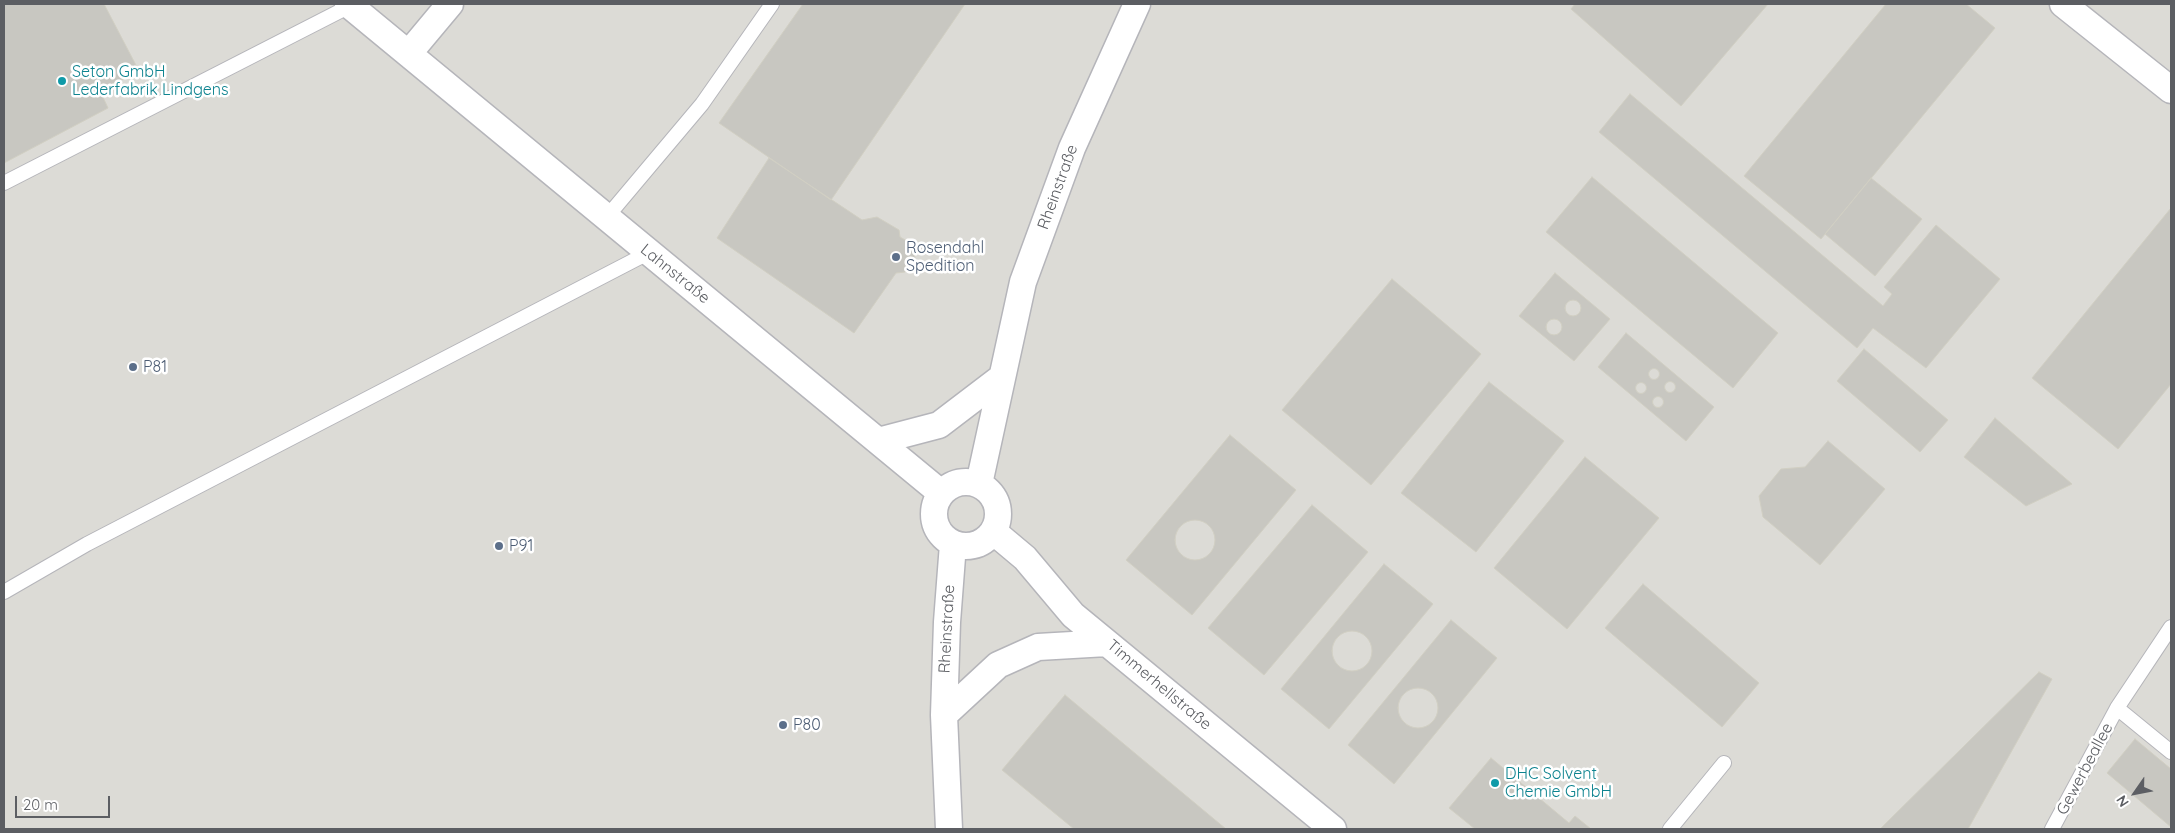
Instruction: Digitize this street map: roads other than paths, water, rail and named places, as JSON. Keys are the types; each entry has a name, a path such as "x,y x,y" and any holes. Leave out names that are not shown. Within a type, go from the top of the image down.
{"street":[{"path":"409,53 450,4"},
{"name":"Rheinstraße","path":"978,484 1023,282 1072,148 1138,4"},
{"path":"2063,4 2171,90"},
{"name":"Lahnstraße","path":"349,5 942,494"},
{"path":"878,441 939,424 1002,378"},
{"path":"962,482 978,484 988,490 997,502 999,518 994,532 982,543 968,547 953,544 941,535 934,522 934,507 942,494 950,486 962,482"},
{"name":"Timmerhellstraße","path":"994,532 1025,558 1073,615 1333,829"},
{"name":"Rheinstraße","path":"949,829 944,715 947,622 953,544"},
{"name":"Rheinstraße","path":"944,715 998,665 1038,647 1107,643"}],"lane":[{"path":"606,218 702,104 772,4"},
{"path":"4,183 349,5"},
{"path":"4,592 87,544 648,253"},
{"name":"Gewerbeallee","path":"2052,829 2117,708 2171,627"},
{"name":"Gewerbeallee","path":"2117,708 2171,752"},
{"path":"1670,829 1724,763"}],"place":[{"name":"Seton GmbH Lederfabrik Lindgens","path":"62,81"},
{"name":"Rosendahl Spedition","path":"896,257"},
{"name":"P81","path":"133,367"},
{"name":"P91","path":"499,546"},
{"name":"P80","path":"783,725"},
{"name":"DHC Solvent Chemie GmbH","path":"1495,783"}]}
